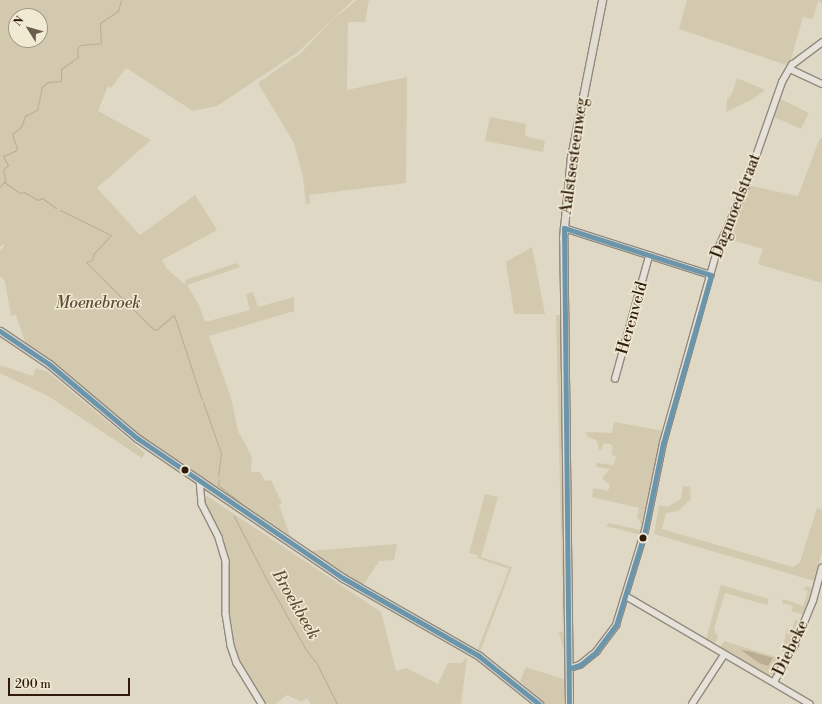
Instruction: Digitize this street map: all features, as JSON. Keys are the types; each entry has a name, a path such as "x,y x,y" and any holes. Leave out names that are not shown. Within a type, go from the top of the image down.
{"main road":[{"name":"Aalstsesteenweg","path":"571,702 563,298 564,228 571,157 602,0"},
{"path":"0,331 49,364 137,438 366,593 479,656 539,704"}],"street":[{"name":"Dagmoedstraat","path":"570,668 580,665 603,645 616,625 645,531 663,443 722,239 746,185 782,82 790,68 822,42"},
{"path":"790,68 822,84"},
{"path":"564,228 711,275"},
{"name":"Herenveld","path":"615,379 649,256"},
{"path":"200,480 202,504 219,538 226,562 226,614 231,646 237,663 262,704"},
{"name":"Diebeke","path":"774,682 794,646 813,601 822,568"},
{"path":"626,596 724,654 692,704"},
{"name":"Diebeke","path":"724,654 810,704"}],"green space":[{"name":"Moenebroek","path":"0,0 353,0 298,52 217,106 193,111 126,68 111,88 108,86 98,111 151,140 97,188 140,235 195,195 217,230 162,260 167,269 186,285 185,280 237,263 240,267 187,285 199,305 205,322 250,310 246,294 253,292 258,307 294,297 294,311 209,336 231,398 238,431 252,457 251,472 260,472 265,481 271,480 282,503 279,505 292,541 134,431 25,342 16,315 11,316 5,281 0,276 0,251 4,244 0,247"},
{"path":"357,0 369,0 365,22 348,22 347,90 407,77 406,183 309,195 310,203 306,204 303,177 294,143 258,83 301,53 331,21"},
{"path":"687,0 822,0 822,4 818,1 813,19 803,17 789,66 679,29"},
{"path":"737,78 765,90 753,99 726,112 727,99 732,94"},
{"path":"779,98 809,113 801,129 772,116"},
{"path":"490,117 526,124 525,136 545,141 543,152 485,141"},
{"path":"820,138 822,139 822,283 758,264 763,249 725,238 747,185 798,196"},
{"path":"532,247 545,314 514,314 506,262"},
{"path":"556,315 560,315 561,330 566,576 562,576"},
{"path":"0,365 33,376 36,368 48,372 145,453 142,458 48,396 0,373"},
{"path":"614,422 664,431 641,535 606,526 609,523 640,530 641,524 637,516 639,508 592,497 593,488 608,491 610,485 602,478 610,469 596,467 597,463 614,465 616,456 611,455 613,446 610,444 604,443 601,450 599,450 597,441 587,436 586,432 612,433"},
{"path":"683,486 690,487 691,499 678,511 666,513 662,529 793,567 800,562 817,508 822,510 822,552 814,581 654,534 659,505 667,507 681,499"},
{"path":"201,492 381,612 396,671 406,668 438,684 448,663 462,663 467,657 461,704 311,704 307,698 301,702 287,695 275,704 264,704 241,665 234,647 229,620 227,557"},
{"path":"485,494 498,497 481,557 512,567 480,652 477,651 509,569 477,558 478,555 469,553"},
{"path":"397,544 394,560 379,561 362,587 308,551"},
{"path":"721,585 769,599 767,605 725,593 714,629 718,637 716,642 711,643 706,639"},
{"path":"806,586 812,588 812,593 804,615 791,611 793,606 782,603 783,599 803,606 808,591 804,590"},
{"path":"562,594 567,594 567,602 573,602 574,648 563,647 559,632 563,632"},
{"path":"795,620 801,622 786,653 782,651 787,629 793,628"},
{"path":"724,641 782,659 782,661 774,674 768,676 720,648"},
{"path":"526,667 566,680 565,704 545,704 520,681"}],"shaded area":[{"path":"741,650 773,658 768,666 759,663"}],"waterway":[{"path":"0,187 5,180 3,170 8,165 3,156 15,151 17,148 12,134 21,127 25,116 37,110 42,87 48,82 61,81 61,69 78,57 77,49 80,45 101,43 100,23 118,11 121,0"},
{"name":"Broekbeek","path":"4,182 20,193 24,192 38,200 42,198 56,208"},
{"name":"Broekbeek","path":"60,210 111,235 94,253 92,260 86,262 153,329 156,330 174,315 202,400"},
{"name":"Broekbeek","path":"203,402 221,453 218,476"},
{"name":"Broekbeek","path":"219,480 218,485 242,504"},
{"name":"Broekbeek","path":"234,516 263,573 305,648 317,664 337,704"}],"transit line":[{"path":"569,704 564,228 711,275 663,443 645,531 616,625 596,652 580,665 570,668"},
{"path":"0,331 49,364 137,438 343,578 479,656 539,704"}]}
